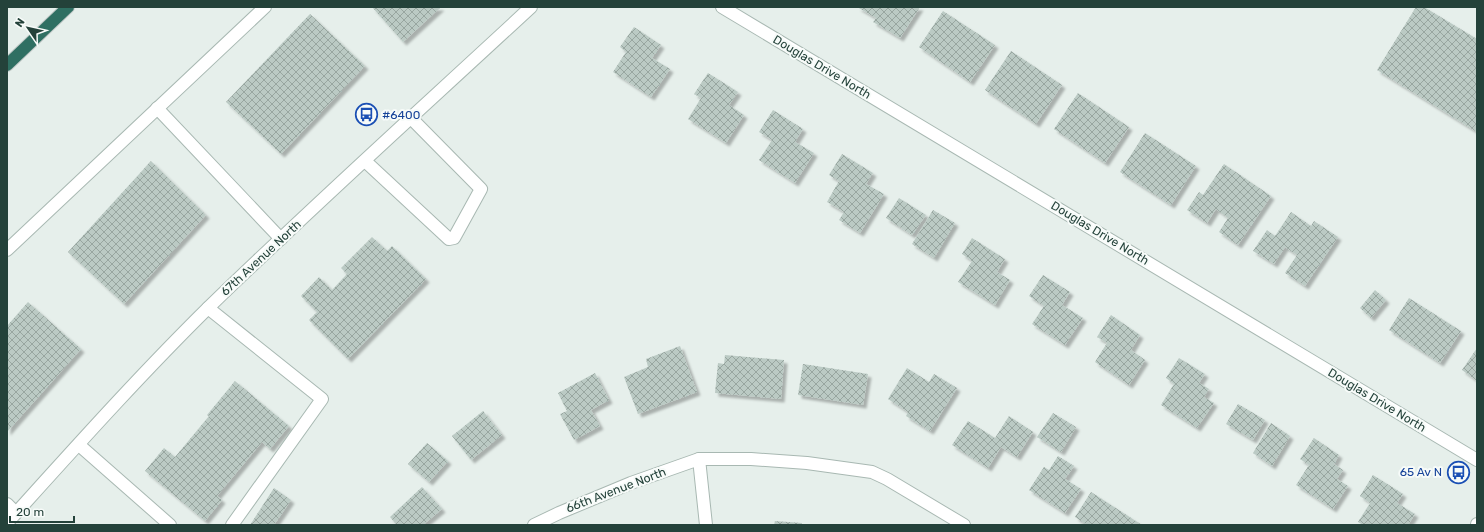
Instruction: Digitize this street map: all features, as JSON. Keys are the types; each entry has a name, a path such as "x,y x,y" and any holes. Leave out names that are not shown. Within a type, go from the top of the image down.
{"highway":[{"path":"7,65 68,7"}],"street":[{"path":"7,250 265,7"},
{"name":"67th Avenue North","path":"7,523 146,371 208,308 531,7"},
{"name":"Douglas Drive North","path":"722,7 1477,460"},
{"path":"157,108 281,239"},
{"path":"365,161 449,239 454,238 481,189 411,118"},
{"path":"208,308 322,399 232,525"},
{"path":"79,445 170,525"},
{"path":"699,459 706,525"},
{"name":"66th Avenue North","path":"534,525 631,482 699,459 751,459 807,463 872,472 887,479 964,525"},
{"path":"7,504 16,513"}],"building":[{"path":"372,7 441,7 403,42"},
{"path":"857,7 920,7 900,38 873,22 876,18"},
{"path":"1416,7 1424,7 1477,39 1477,132 1377,70"},
{"path":"943,11 995,45 970,82 919,47"},
{"path":"310,14 365,66 281,154 226,102"},
{"path":"634,27 661,45 652,58 670,69 651,97 613,72 626,52 620,47"},
{"path":"1011,51 1062,85 1036,124 985,90"},
{"path":"708,73 738,92 729,105 744,115 726,143 688,119 701,98 694,94"},
{"path":"1078,93 1129,127 1105,163 1054,129"},
{"path":"773,110 803,129 795,142 814,153 795,183 759,160 772,140 759,132"},
{"path":"1145,133 1196,166 1171,205 1120,172"},
{"path":"842,154 873,173 866,184 884,194 860,233 839,220 844,212 827,202 839,181 829,175"},
{"path":"151,161 206,215 124,304 68,252"},
{"path":"1224,164 1271,196 1238,245 1219,232 1228,218 1216,209 1207,223 1187,210 1199,192 1203,195"},
{"path":"899,198 926,215 912,235 886,218"},
{"path":"933,210 955,223 934,258 912,244"},
{"path":"1291,212 1311,226 1314,221 1338,237 1305,286 1285,273 1297,255 1285,247 1274,264 1253,251 1267,230 1275,236"},
{"path":"372,237 387,251 392,246 426,279 348,359 309,320 317,312 301,296 319,277 332,290 347,274 341,268"},
{"path":"972,238 1005,259 997,272 1010,280 995,305 958,282 972,261 962,254"},
{"path":"1043,275 1070,292 1062,305 1083,318 1065,345 1032,324 1044,306 1029,296"},
{"path":"1375,290 1386,300 1371,318 1360,308"},
{"path":"1409,298 1461,331 1440,363 1389,330"},
{"path":"28,302 81,349 7,432 7,326"},
{"path":"1111,315 1140,335 1131,350 1145,360 1129,385 1095,362 1107,343 1097,337"},
{"path":"680,346 697,392 638,414 624,377 648,367 646,359"},
{"path":"1477,348 1477,381 1462,370"},
{"path":"725,355 784,360 781,399 715,393 718,363 724,364"},
{"path":"1179,358 1205,374 1199,383 1209,389 1204,397 1214,403 1197,428 1161,405 1174,384 1166,378"},
{"path":"803,364 868,374 863,405 798,395"},
{"path":"907,368 929,382 934,374 957,388 930,431 906,416 908,412 888,399"},
{"path":"595,373 609,400 591,410 600,426 574,440 560,414 567,411 558,393"},
{"path":"235,381 289,426 270,449 262,442 217,496 222,500 205,521 145,471 164,448 175,457 209,416 207,415"},
{"path":"1238,404 1265,420 1253,440 1226,424"},
{"path":"483,411 502,435 471,460 452,436"},
{"path":"1053,413 1076,427 1061,452 1037,437"},
{"path":"1009,416 1033,432 1017,457 1001,447 988,468 952,445 968,421 995,438"},
{"path":"1271,423 1290,436 1272,466 1253,453"},
{"path":"1314,438 1339,455 1334,464 1343,470 1337,479 1348,486 1333,509 1296,485 1309,465 1300,459"},
{"path":"427,443 448,461 429,482 408,464"},
{"path":"1058,456 1074,466 1065,479 1081,489 1065,513 1029,490 1044,467 1049,470"},
{"path":"1373,475 1403,494 1397,503 1415,514 1408,525 1363,525 1358,522 1370,503 1360,496"},
{"path":"422,487 442,509 423,525 397,525 390,517"},
{"path":"274,488 291,500 274,525 250,525"},
{"path":"1091,492 1142,525 1087,525 1075,517"},
{"path":"775,521 802,523 802,525 774,525"}],"place":[{"name":"#6400","path":"367,115"},
{"name":"65 Av N","path":"1458,472"}]}
